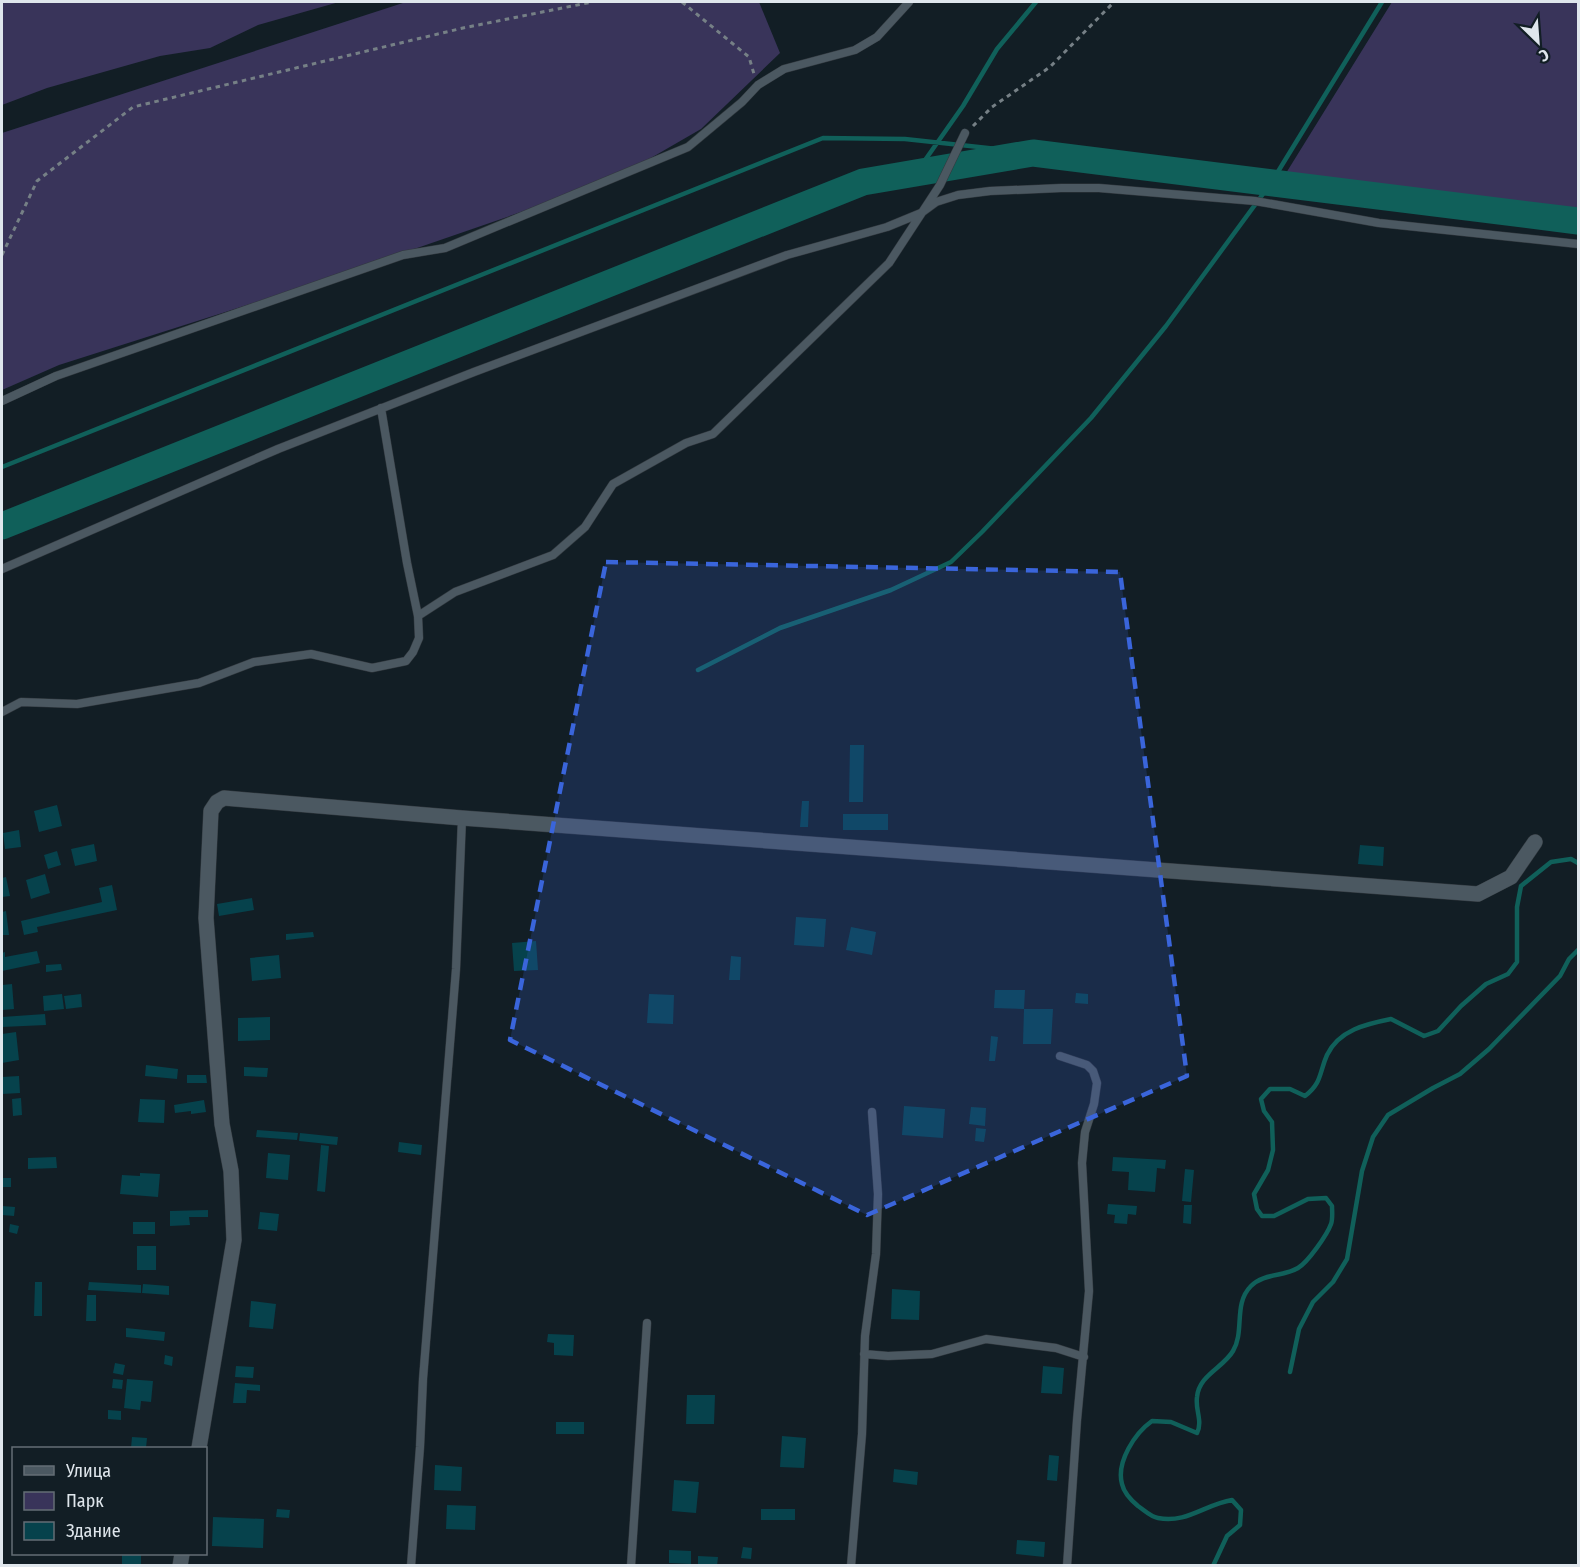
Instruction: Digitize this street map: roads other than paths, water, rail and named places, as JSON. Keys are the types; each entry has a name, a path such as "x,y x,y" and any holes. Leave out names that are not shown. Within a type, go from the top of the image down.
{"street":[{"path":"199,1447 234,1240 231,1171 222,1125 206,918 210,811 216,802 224,798 1478,894 1511,877 1535,842"}],"lane":[{"path":"2,401 56,376 403,255 445,248 688,147 742,102 758,85 784,69 855,50 877,37 909,2"},
{"path":"418,616 455,592 553,555 585,527 613,484 686,443 713,434 889,263 940,185 965,133"},
{"path":"2,569 278,449 381,408 787,255 887,227 921,213 936,202 958,195 1002,190 1099,188 1255,201 1379,223 1578,244"},
{"path":"2,712 21,702 77,704 200,683 254,662 311,654 372,668 406,661 418,638 418,616 381,408"},
{"path":"411,1566 423,1379 456,969 462,818"},
{"path":"1060,1056 1087,1065 1093,1071 1097,1083 1094,1104 1085,1132 1082,1163 1089,1291 1067,1566"},
{"path":"851,1566 862,1434 865,1336 876,1254 878,1194 872,1112"},
{"path":"631,1566 647,1323"},
{"path":"864,1354 888,1356 932,1354 987,1339 1056,1348 1084,1357"}],"waterway":[{"path":"916,173 963,106 997,49 1036,2"},
{"path":"698,670 780,628 891,590 951,562 982,532 1091,418 1166,326 1271,183 1382,2"},
{"path":"2,467 823,138 905,139 1033,153"},
{"path":"2,526 863,182 1033,153 1578,221"},
{"path":"1213,1566 1227,1536 1240,1525 1241,1510 1232,1500 1178,1518 1155,1517 1138,1506 1126,1494 1121,1475 1124,1458 1133,1440 1152,1421 1171,1422 1197,1433 1199,1429 1197,1402 1199,1389 1207,1377 1233,1351 1238,1335 1242,1301 1246,1293 1256,1282 1292,1271 1302,1265 1317,1248 1331,1224 1332,1206 1326,1198 1308,1199 1274,1216 1262,1216 1257,1209 1254,1194 1268,1170 1273,1150 1272,1122 1264,1111 1261,1099 1270,1089 1290,1089 1305,1096 1317,1082 1332,1046 1346,1034 1363,1026 1391,1019 1424,1036 1438,1031 1486,984 1508,974 1517,962 1517,907 1521,886 1551,862 1571,859 1578,863"},
{"path":"1290,1372 1299,1329 1313,1302 1333,1282 1347,1259 1362,1171 1373,1137 1388,1115 1460,1074 1489,1049 1560,976 1569,959 1578,950"}]}
